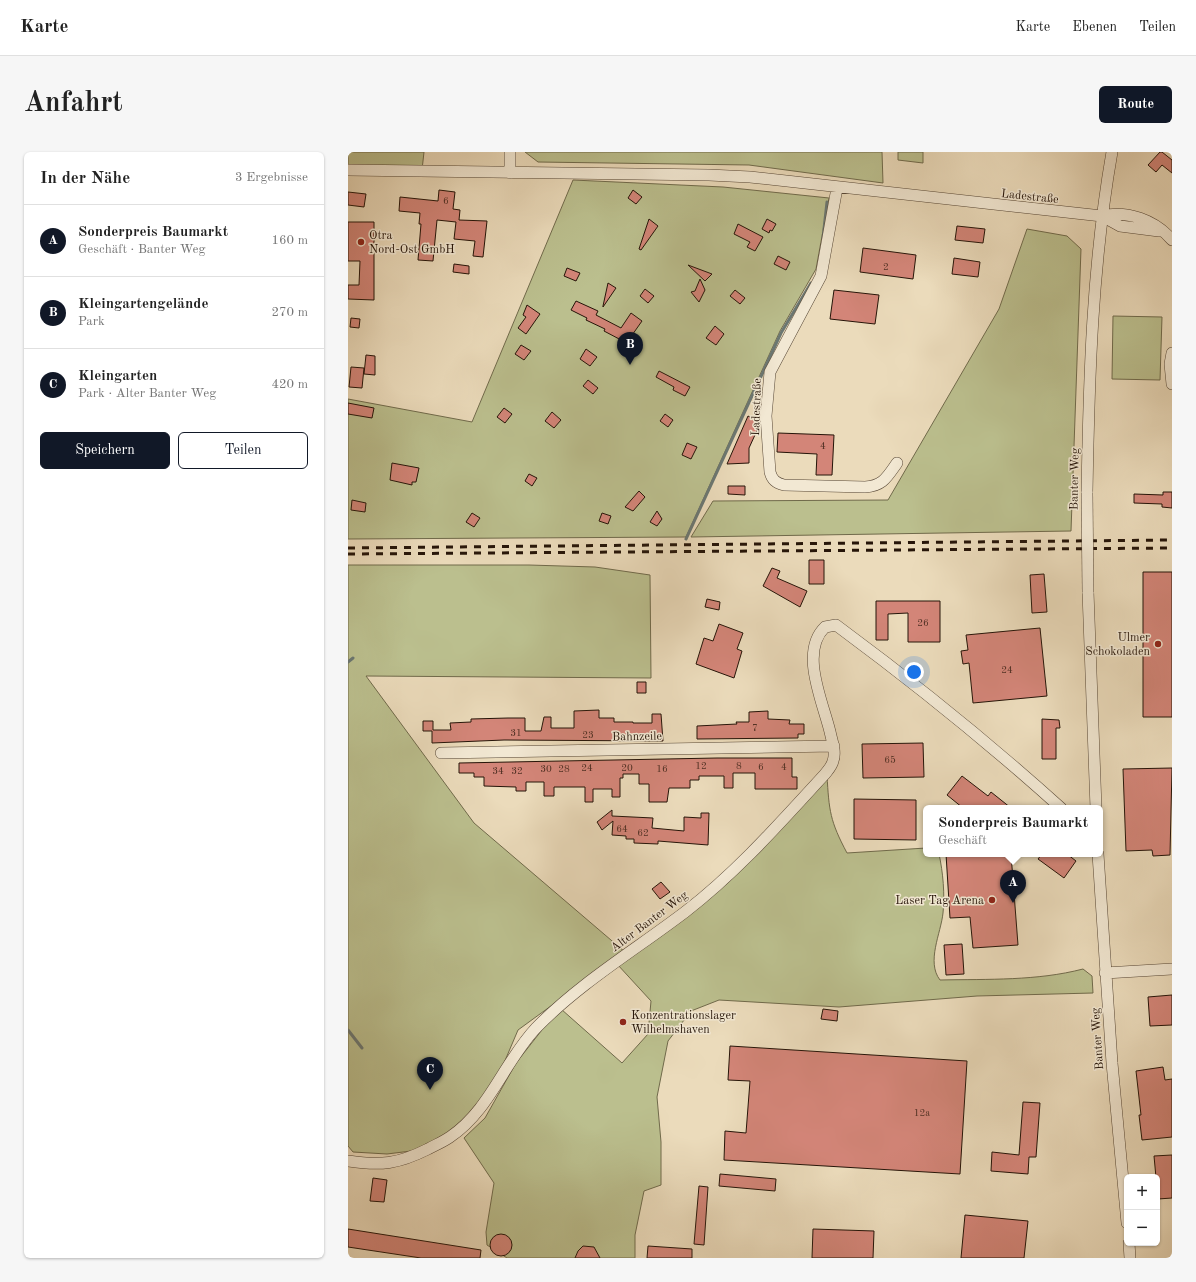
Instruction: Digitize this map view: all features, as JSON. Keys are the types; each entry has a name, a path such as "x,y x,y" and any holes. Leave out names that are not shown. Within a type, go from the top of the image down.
{"street":[{"path":"510,152 510,173"},
{"name":"Banter Weg","path":"1096,805 1086,493 1090,337 1102,216 1112,152"},
{"name":"Ladestraße","path":"348,170 709,175 750,178 1102,216"},
{"name":"Ladestraße","path":"837,188 821,276 770,372 766,416 771,477 776,482 784,485 875,487 884,481 897,463"},
{"path":"1102,216 1120,226 1163,232 1172,240"},
{"path":"1172,353 1170,364 1172,384"},
{"name":"Alter Banter Weg","path":"348,1160 379,1164 399,1161 450,1137 477,1113 513,1057 537,1027 594,978 684,913 731,874 825,774 833,760 834,746 818,689 814,655 816,639 820,632 831,625 840,628 896,669 990,744 1059,805"},
{"name":"Bahnzeile","path":"441,753 834,746"},
{"name":"Banter Weg","path":"1098,857 1105,973 1126,1210"},
{"path":"1105,973 1172,969"},
{"path":"1129,1246 1130,1258"}],"green space":[{"path":"348,152 424,152 422,170 348,168"},
{"path":"525,152 882,152 883,183 749,165 538,162"},
{"path":"898,152 923,152 923,163 898,160"},
{"path":"573,180 723,187 829,198 816,269 780,331 686,537 348,539 348,399 472,422"},
{"path":"1027,229 1067,236 1081,249 1071,531 691,537 713,501 888,500 999,309"},
{"path":"1113,316 1162,317 1160,380 1112,379"},
{"path":"348,565 529,565 595,567 650,575 651,678 366,676 474,823 625,952 518,1030 501,1070 476,1110 451,1135 419,1150 387,1154 353,1152 348,1146"},
{"path":"827,775 831,816 847,853 923,848 923,857 940,857 942,868 944,906 934,956 934,965 940,980 1048,976 1083,969 1092,976 1093,993 977,996 839,1007 719,1000 691,1011 668,1041 657,1097 661,1142 661,1185 644,1191 635,1235 635,1258 507,1258 487,1245 486,1232 494,1183 464,1138 485,1118 516,1063 549,1021 561,1009 622,1063 648,1034 651,1001 617,964 729,882"}],"building":[{"path":"1160,152 1172,160 1172,173 1162,165 1156,172 1148,165"},
{"path":"439,190 455,192 453,209 460,210 459,220 487,221 483,257 473,256 475,241 454,239 456,222 437,220 433,261 418,260 421,224 419,224 420,213 399,211 400,197 438,201"},
{"path":"633,190 642,197 636,204 628,198"},
{"path":"348,192 366,194 364,207 348,205"},
{"path":"649,219 658,226 641,250 639,249"},
{"path":"767,219 776,224 769,233 762,229"},
{"path":"348,222 374,222 374,300 348,299 348,285 359,285 360,261 348,261"},
{"path":"738,224 763,237 755,251 747,247 750,242 734,234"},
{"path":"957,226 985,229 983,243 955,240"},
{"path":"863,248 916,255 913,279 860,272"},
{"path":"778,256 790,262 786,270 774,264"},
{"path":"954,258 980,262 978,277 952,274"},
{"path":"454,264 469,266 469,274 453,272"},
{"path":"688,265 712,274 705,281"},
{"path":"567,268 580,273 576,281 564,276"},
{"path":"700,279 705,290 699,302 691,292 695,291"},
{"path":"608,283 616,288 603,307 603,306"},
{"path":"645,289 654,296 648,303 640,296"},
{"path":"735,290 745,298 740,304 730,296"},
{"path":"834,290 879,295 875,324 830,319"},
{"path":"576,301 598,311 596,315 621,328 631,313 642,321 630,338 633,341 628,348 621,343 623,341 604,331 605,329 586,320 587,318 571,310"},
{"path":"527,305 540,314 526,334 518,328 526,317 523,315"},
{"path":"351,318 360,319 359,328 350,327"},
{"path":"715,326 724,334 716,345 706,338"},
{"path":"521,345 531,351 524,360 515,354"},
{"path":"586,349 597,357 590,366 580,359"},
{"path":"366,355 375,356 375,375 364,374"},
{"path":"351,367 364,368 362,388 349,387"},
{"path":"659,371 690,387 685,396 673,390 674,387 656,377"},
{"path":"588,380 598,388 593,394 583,386"},
{"path":"348,403 374,408 372,418 348,414"},
{"path":"504,408 512,414 505,423 497,417"},
{"path":"552,412 561,420 554,428 545,421"},
{"path":"665,414 673,420 668,427 660,421"},
{"path":"748,416 760,424 749,448 749,463 727,464"},
{"path":"778,433 834,435 832,475 816,475 817,454 777,452"},
{"path":"687,443 697,447 691,459 682,455"},
{"path":"392,463 419,468 416,482 412,482 412,485 390,480"},
{"path":"529,474 537,478 532,486 525,481"},
{"path":"728,486 745,486 745,495 728,494"},
{"path":"639,491 645,497 633,511 625,507"},
{"path":"1163,492 1172,492 1172,508 1162,507 1162,504 1134,503 1134,494 1163,495"},
{"path":"352,500 366,503 365,512 351,510"},
{"path":"657,511 662,519 657,526 650,522"},
{"path":"472,513 480,518 474,527 466,522"},
{"path":"602,513 611,516 608,524 599,521"},
{"path":"809,560 824,560 824,584 809,584"},
{"path":"772,568 780,571 777,578 807,591 800,607 763,586"},
{"name":"Ulmer Schokoladen","path":"1143,572 1172,572 1172,717 1143,717"},
{"path":"1044,574 1047,612 1032,613 1030,575"},
{"path":"707,599 720,602 719,610 705,607"},
{"path":"876,601 940,601 940,642 908,642 908,613 888,614 888,640 876,640"},
{"path":"719,624 743,633 737,649 742,651 734,678 696,664 704,638 713,641"},
{"path":"1040,628 1047,696 973,703 969,663 963,664 961,651 968,650 966,635"},
{"path":"637,682 646,682 646,693 637,693"},
{"path":"599,710 599,718 614,718 614,722 652,723 652,714 661,714 663,741 504,740 432,743 432,731 423,731 423,721 433,721 433,730 451,730 450,723 471,722 471,719 525,718 525,731 541,731 544,717 551,717 551,728 574,728 574,711"},
{"path":"768,711 768,719 790,720 789,724 804,724 804,734 798,734 798,738 697,739 697,726 749,722 749,712"},
{"path":"1042,719 1059,720 1060,728 1056,728 1056,759 1042,759"},
{"path":"923,743 924,777 863,778 862,744"},
{"path":"792,758 792,777 797,777 797,789 755,789 755,773 733,773 733,788 724,788 724,776 699,776 699,780 690,780 690,788 669,788 667,802 649,802 649,784 639,784 639,774 623,774 623,778 620,778 620,797 612,797 612,789 593,789 593,802 585,802 585,787 554,787 554,796 544,796 544,782 526,782 526,791 516,791 516,787 484,786 484,777 474,777 474,773 459,773 459,763"},
{"path":"1172,768 1170,855 1153,856 1152,850 1126,851 1123,769"},
{"path":"962,776 988,796 991,792 1007,805 959,805 947,795"},
{"path":"854,799 916,800 916,840 854,839"},
{"path":"612,810 612,816 653,818 652,828 684,831 684,817 701,818 701,813 709,813 708,845 658,841 658,844 634,843 634,839 626,839 626,836 612,835 613,821 602,830 597,822"},
{"name":"Laser Tag Arena","path":"946,857 1011,857 1018,945 973,948 970,917 950,918"},
{"path":"1040,857 1071,857 1076,861 1064,878 1038,859"},
{"path":"661,882 670,892 660,899 652,889"},
{"path":"962,944 964,974 946,975 944,945"},
{"path":"1172,995 1172,1025 1150,1026 1148,997"},
{"path":"823,1009 838,1011 837,1021 821,1019"},
{"path":"730,1046 967,1061 960,1174 724,1160 725,1131 746,1133 750,1081 728,1080"},
{"path":"1163,1067 1165,1080 1172,1079 1172,1137 1142,1140 1136,1071"},
{"path":"1023,1102 1040,1103 1036,1157 1029,1157 1028,1174 991,1171 992,1152 1019,1155"},
{"path":"1172,1155 1172,1198 1160,1199 1160,1174 1156,1174 1154,1156"},
{"path":"720,1174 776,1179 775,1191 719,1186"},
{"path":"373,1178 387,1180 384,1202 370,1201"},
{"path":"699,1186 708,1187 704,1245 694,1244"},
{"path":"965,1215 1028,1221 1024,1258 961,1258"},
{"path":"348,1229 481,1250 480,1258 421,1258 348,1247"},
{"path":"813,1229 874,1231 873,1258 812,1258"},
{"path":"501,1234 509,1237 512,1245 509,1253 501,1256 493,1253 490,1245 493,1237"},
{"path":"583,1246 594,1247 600,1258 575,1258 578,1251"},
{"path":"648,1246 692,1249 692,1258 647,1258"}],"waterway":[{"path":"823,238 827,202"},
{"path":"686,539 781,333 811,283"},
{"path":"348,662 353,658"},
{"path":"348,1030 362,1048"}],"railway":[{"path":"348,548 1172,540"},
{"path":"348,554 1172,548"}],"place":[{"name":"Otra Nord-Ost GmbH","path":"361,242"},
{"name":"Kleingartengelände","path":"630,365"},
{"name":"Ulmer Schokoladen","path":"1158,644"},
{"name":"Laser Tag Arena","path":"992,900"},
{"name":"Sonderpreis Baumarkt","path":"1013,903"},
{"name":"Konzentrationslager Wilhelmshaven","path":"623,1022"},
{"name":"Kleingarten","path":"430,1090"}]}
